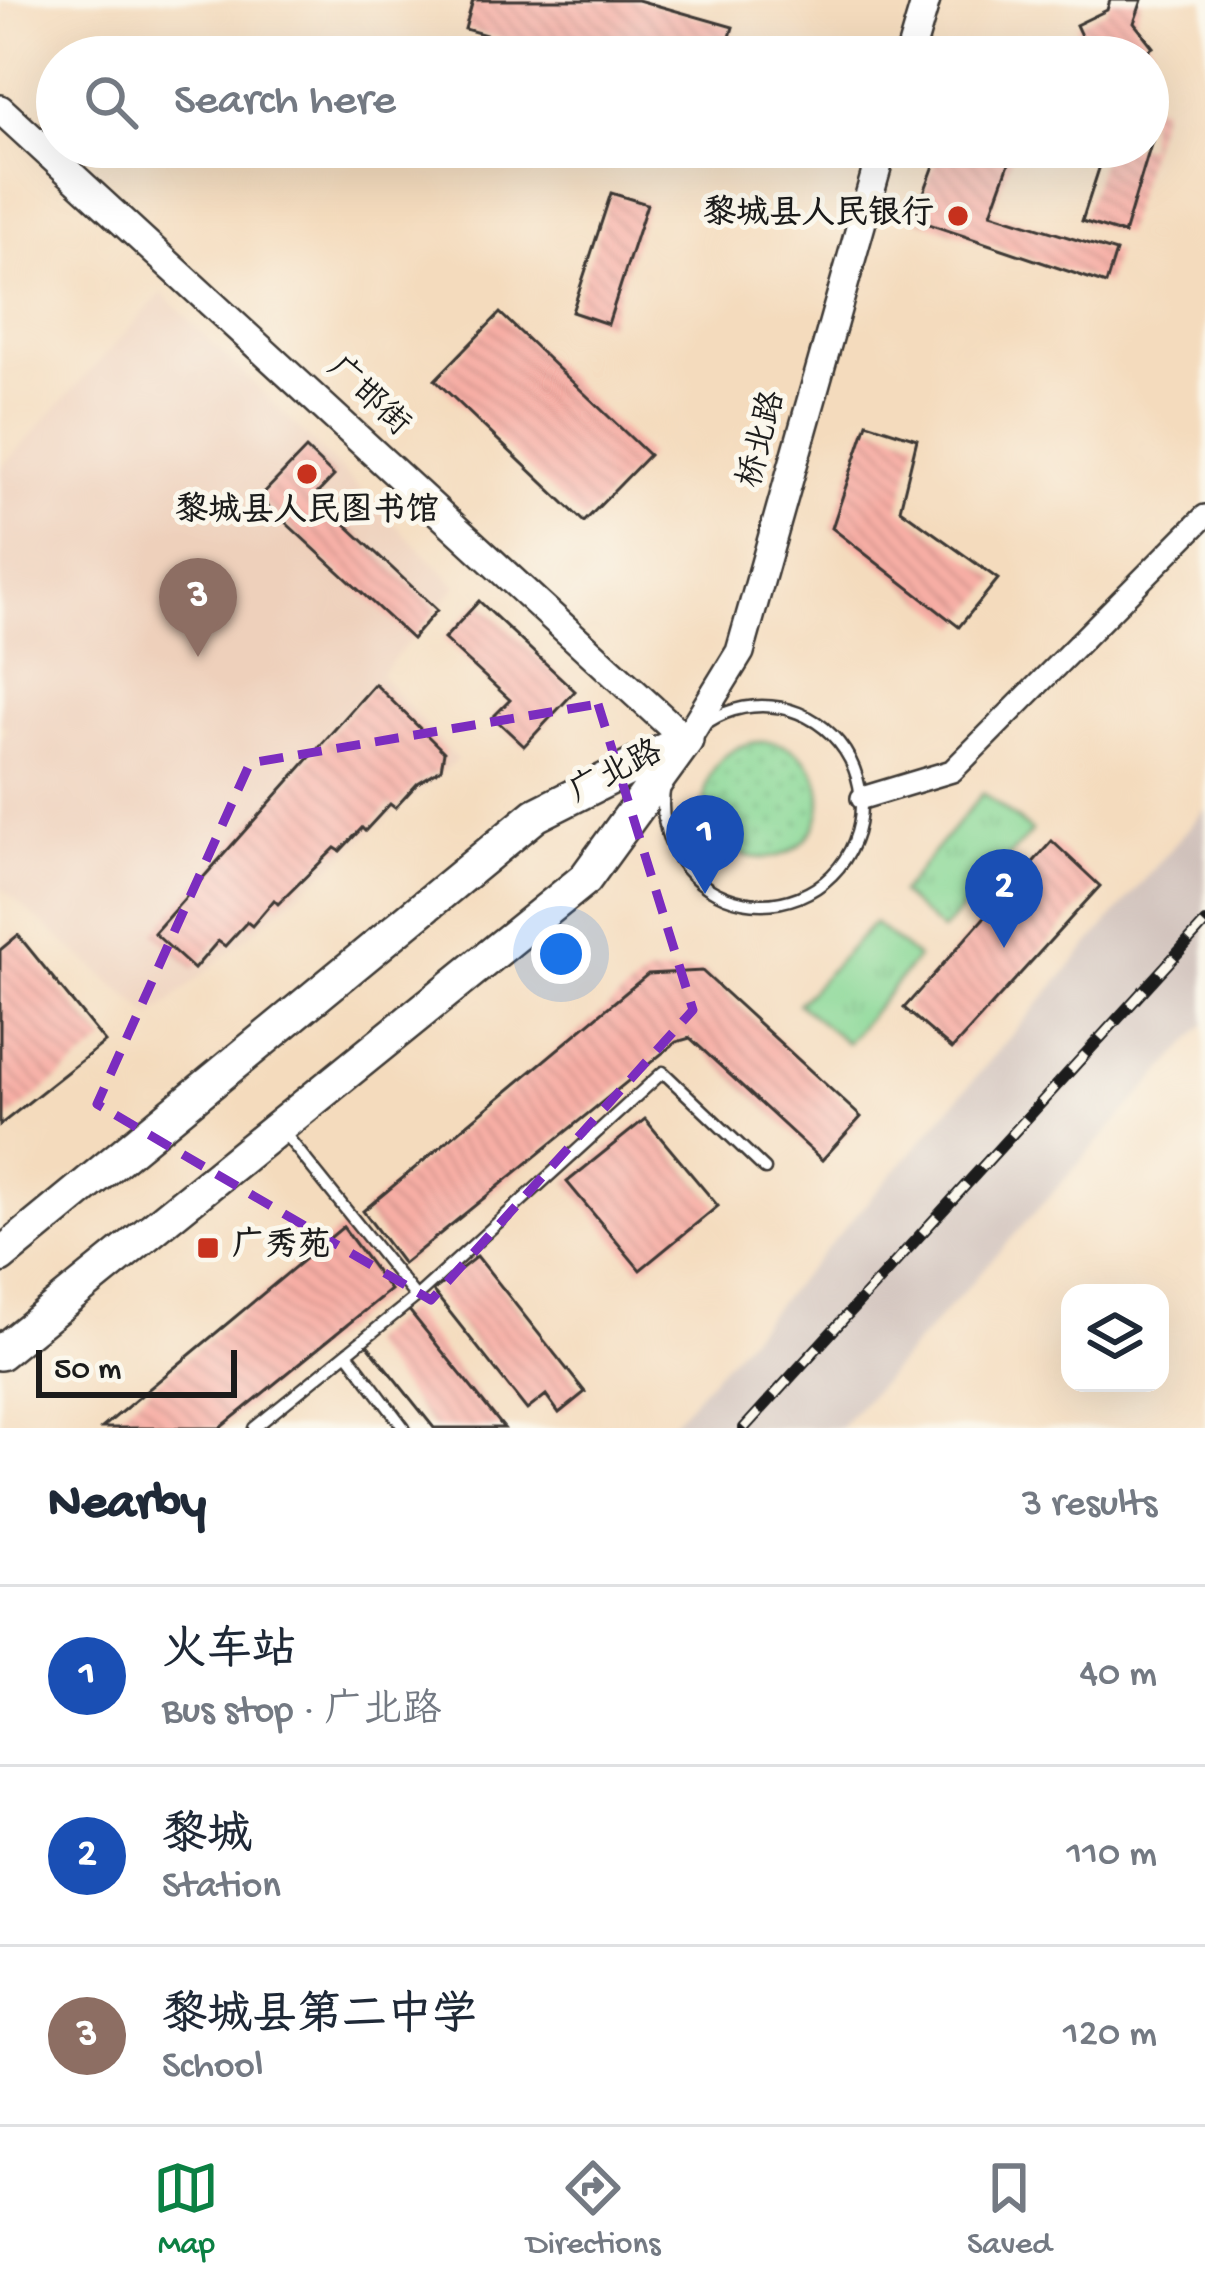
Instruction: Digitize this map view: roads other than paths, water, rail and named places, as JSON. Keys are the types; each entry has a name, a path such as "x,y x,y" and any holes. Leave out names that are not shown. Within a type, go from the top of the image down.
{"main road":[{"name":"广北路","path":"0,1353 585,879 686,740"},
{"name":"广北路","path":"0,1256 536,815 686,740"}],"street":[{"path":"915,36 926,0"},
{"name":"广邯街","path":"0,109 36,142"},
{"name":"广邯街","path":"64,168 686,740"},
{"name":"桥北路","path":"686,740 740,652 877,168"},
{"path":"862,798 952,771 1205,516"}],"lane":[{"path":"754,705 793,710 828,729 852,760 862,798 857,836 838,871 807,895 770,905 730,901 696,881 672,850 661,813 666,774 686,740 716,716 754,705"},
{"path":"254,1428 416,1297 663,1072 765,1168"},
{"path":"279,1126 416,1297"},
{"path":"347,1353 404,1428"}],"railway":[{"path":"744,1428 1205,923"}],"place":[{"name":"黎城县人民银行","path":"958,216"},
{"name":"黎城县人民图书馆","path":"307,474"},
{"name":"黎城县第二中学","path":"198,657"},
{"name":"火车站","path":"705,894"},
{"name":"黎城","path":"1004,948"},
{"name":"广秀苑","path":"208,1248"}]}
